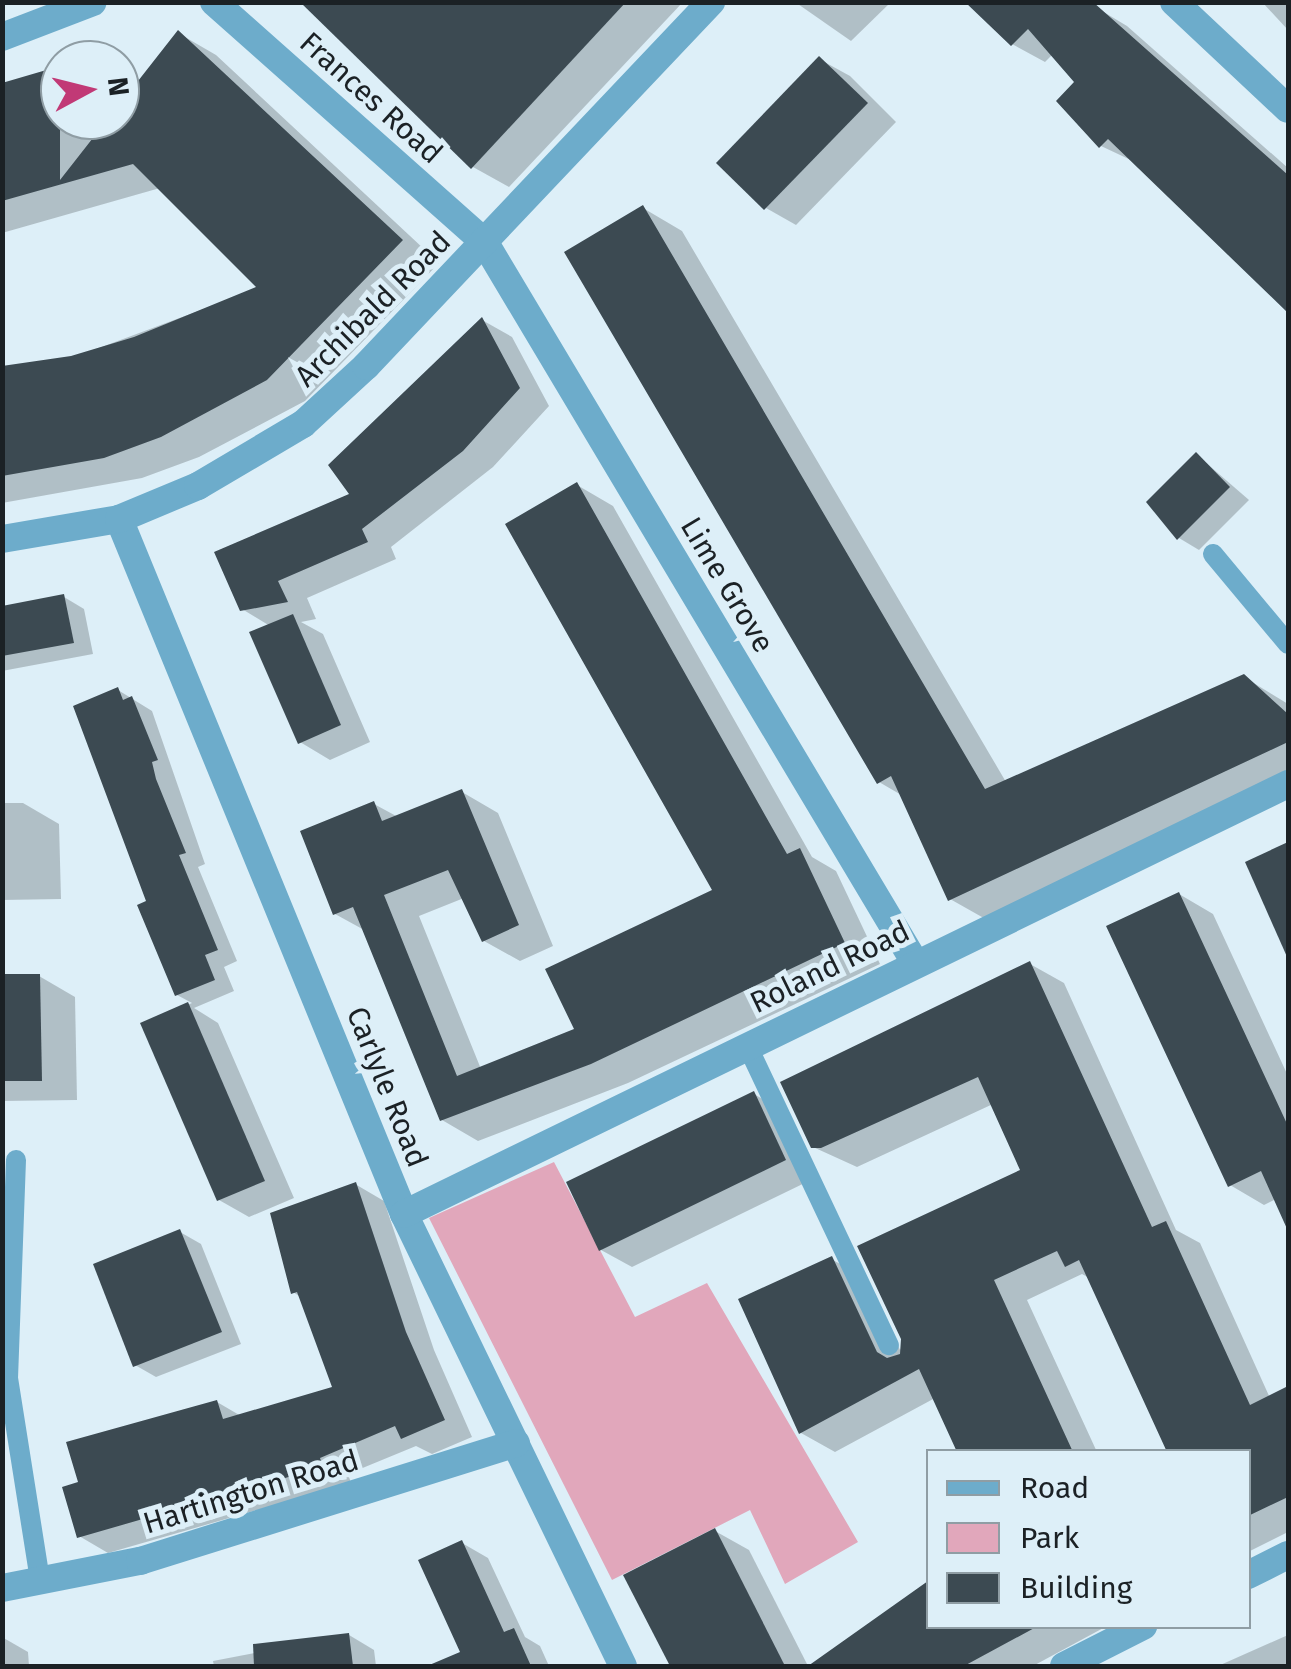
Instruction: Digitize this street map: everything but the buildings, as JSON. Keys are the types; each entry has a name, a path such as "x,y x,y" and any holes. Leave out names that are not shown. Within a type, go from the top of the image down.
{"street":[{"path":"2,37 93,2"},
{"name":"Frances Road","path":"214,2 485,242"},
{"name":"Archibald Road","path":"2,539 119,519 198,486 302,424 485,242 710,2"},
{"path":"1174,2 1288,109"},
{"name":"Lime Grove","path":"485,242 914,962"},
{"name":"Carlyle Road","path":"119,519 404,1214 623,1666"},
{"name":"Roland Road","path":"404,1214 914,962 1288,784"},
{"name":"Hartington Road","path":"2,1588 140,1562 516,1444"},
{"path":"1251,1574 1288,1556"},
{"path":"1064,1666 1137,1629"}],"lane":[{"path":"1213,554 1288,644"},
{"path":"747,1045 889,1346"},
{"path":"16,1160 8,1378 40,1579"}],"green space":[{"path":"554,1162 635,1317 707,1283 858,1542 785,1584 750,1510 612,1580 429,1218"}]}
